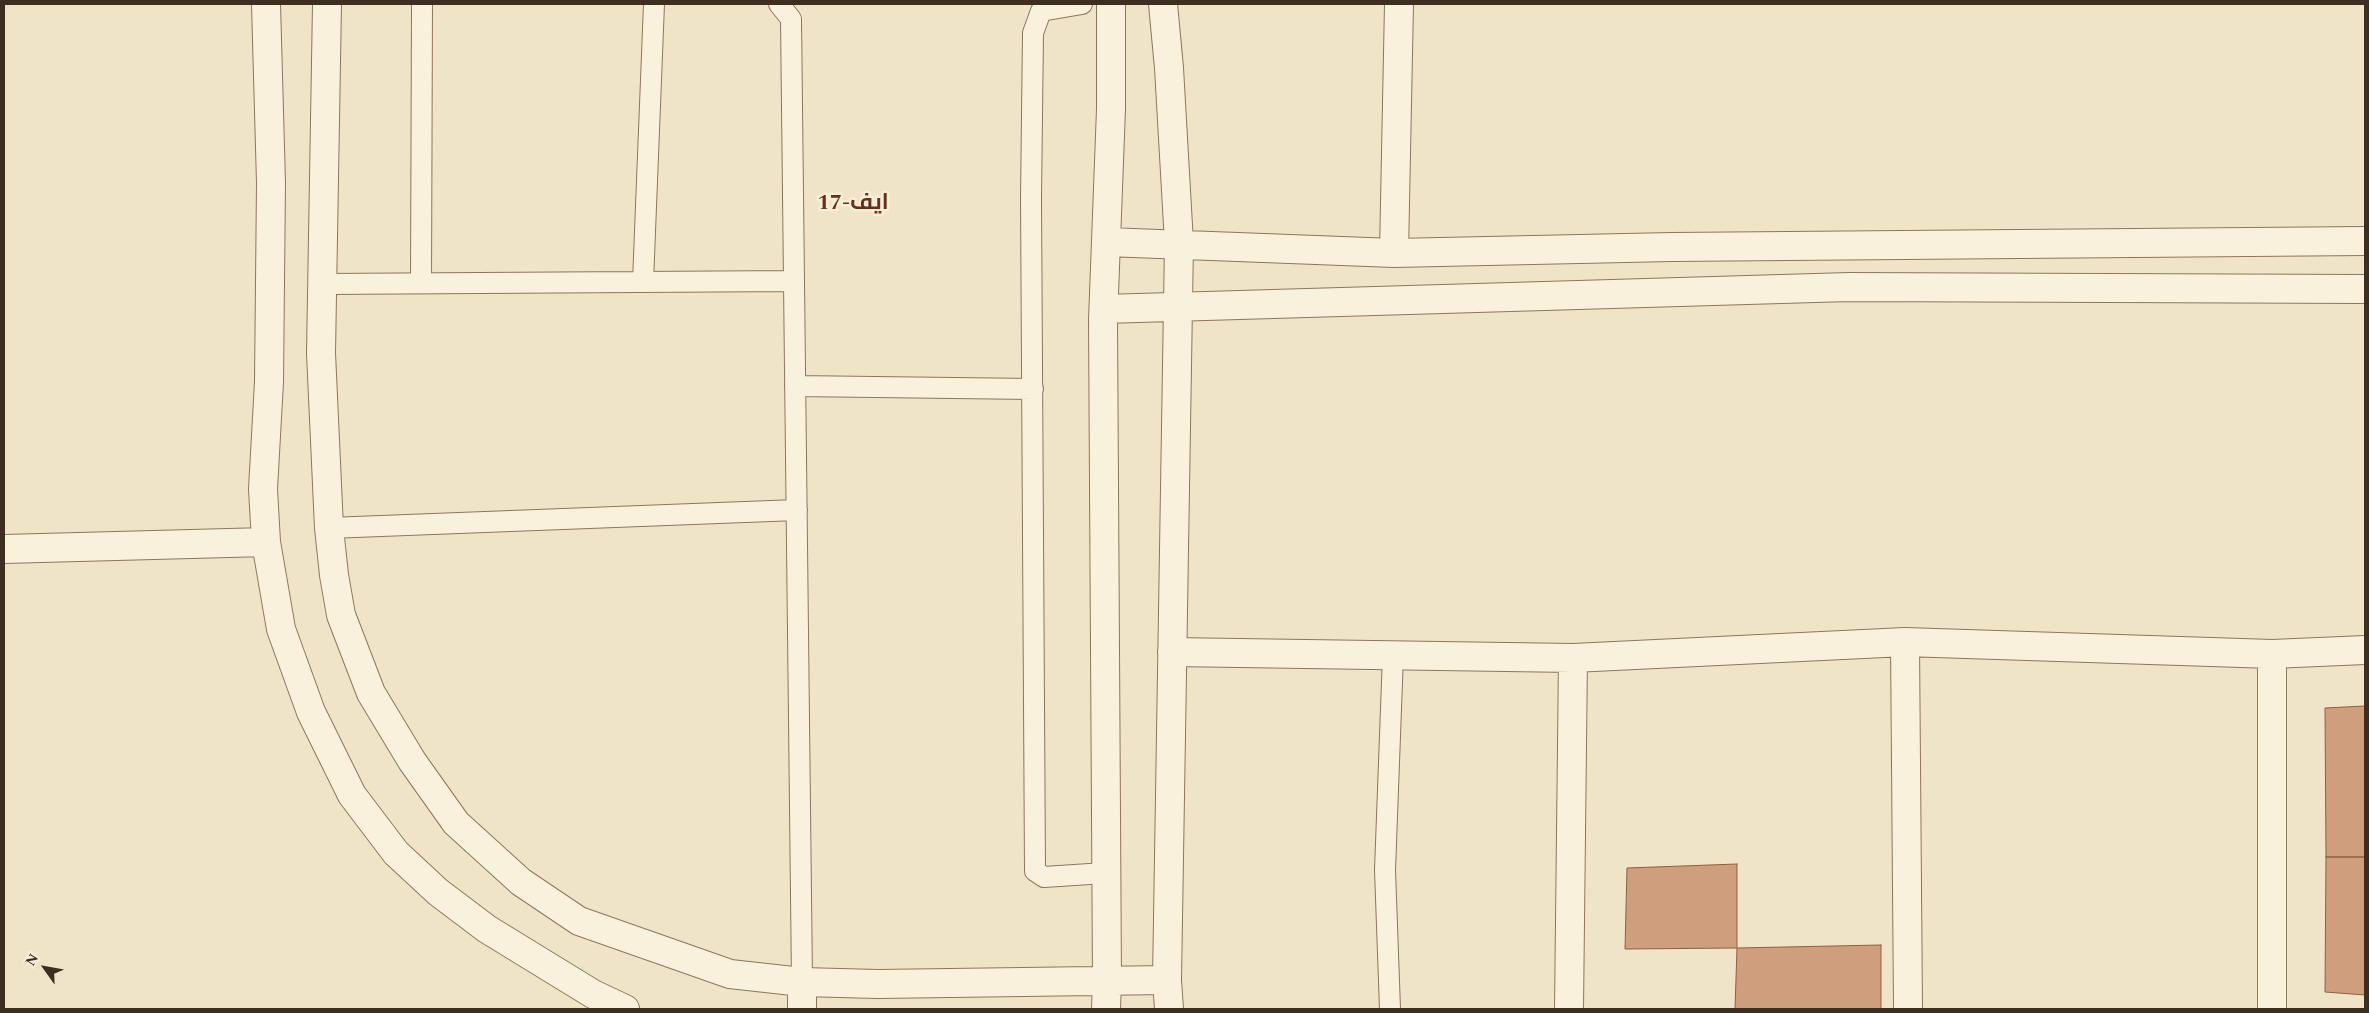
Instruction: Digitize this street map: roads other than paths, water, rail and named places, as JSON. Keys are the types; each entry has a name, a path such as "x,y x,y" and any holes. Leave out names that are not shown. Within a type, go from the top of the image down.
{"street":[{"path":"266,4 271,183 269,382 263,489 266,542 280,629 312,712 352,795 396,853 438,892 487,930 593,994 625,1009"},
{"path":"327,4 321,353 329,528 341,615 371,693 412,761 456,823 521,882 580,921 730,974 802,982 878,984 1167,980"},
{"path":"1106,1009 1104,309 1111,109 1111,4"},
{"path":"1163,4 1169,68 1179,244 1167,980 1169,1009"},
{"path":"1394,253 1399,4"},
{"path":"1107,242 1394,253 1691,247 2365,241"},
{"path":"1104,309 1849,287 2365,289"},
{"path":"4,549 266,542"},
{"path":"1172,652 1573,658 1905,642 2272,654 2365,650"},
{"path":"1905,642 1908,1009"},
{"path":"2272,654 2272,1009"},
{"path":"1569,1009 1573,658"},
{"path":"802,982 802,1009"}],"lane":[{"path":"421,284 422,4"},
{"path":"643,282 654,4"},
{"path":"779,4 791,19 802,982"},
{"path":"1082,4 1041,11 1033,32 1031,198 1035,872 1044,877 1105,873"},
{"path":"323,284 794,281"},
{"path":"795,386 1033,389"},
{"path":"329,528 797,510"},
{"path":"1390,1009 1385,870 1393,655"}],"district":[{"name":"ایف-17","path":"853,205"}]}
